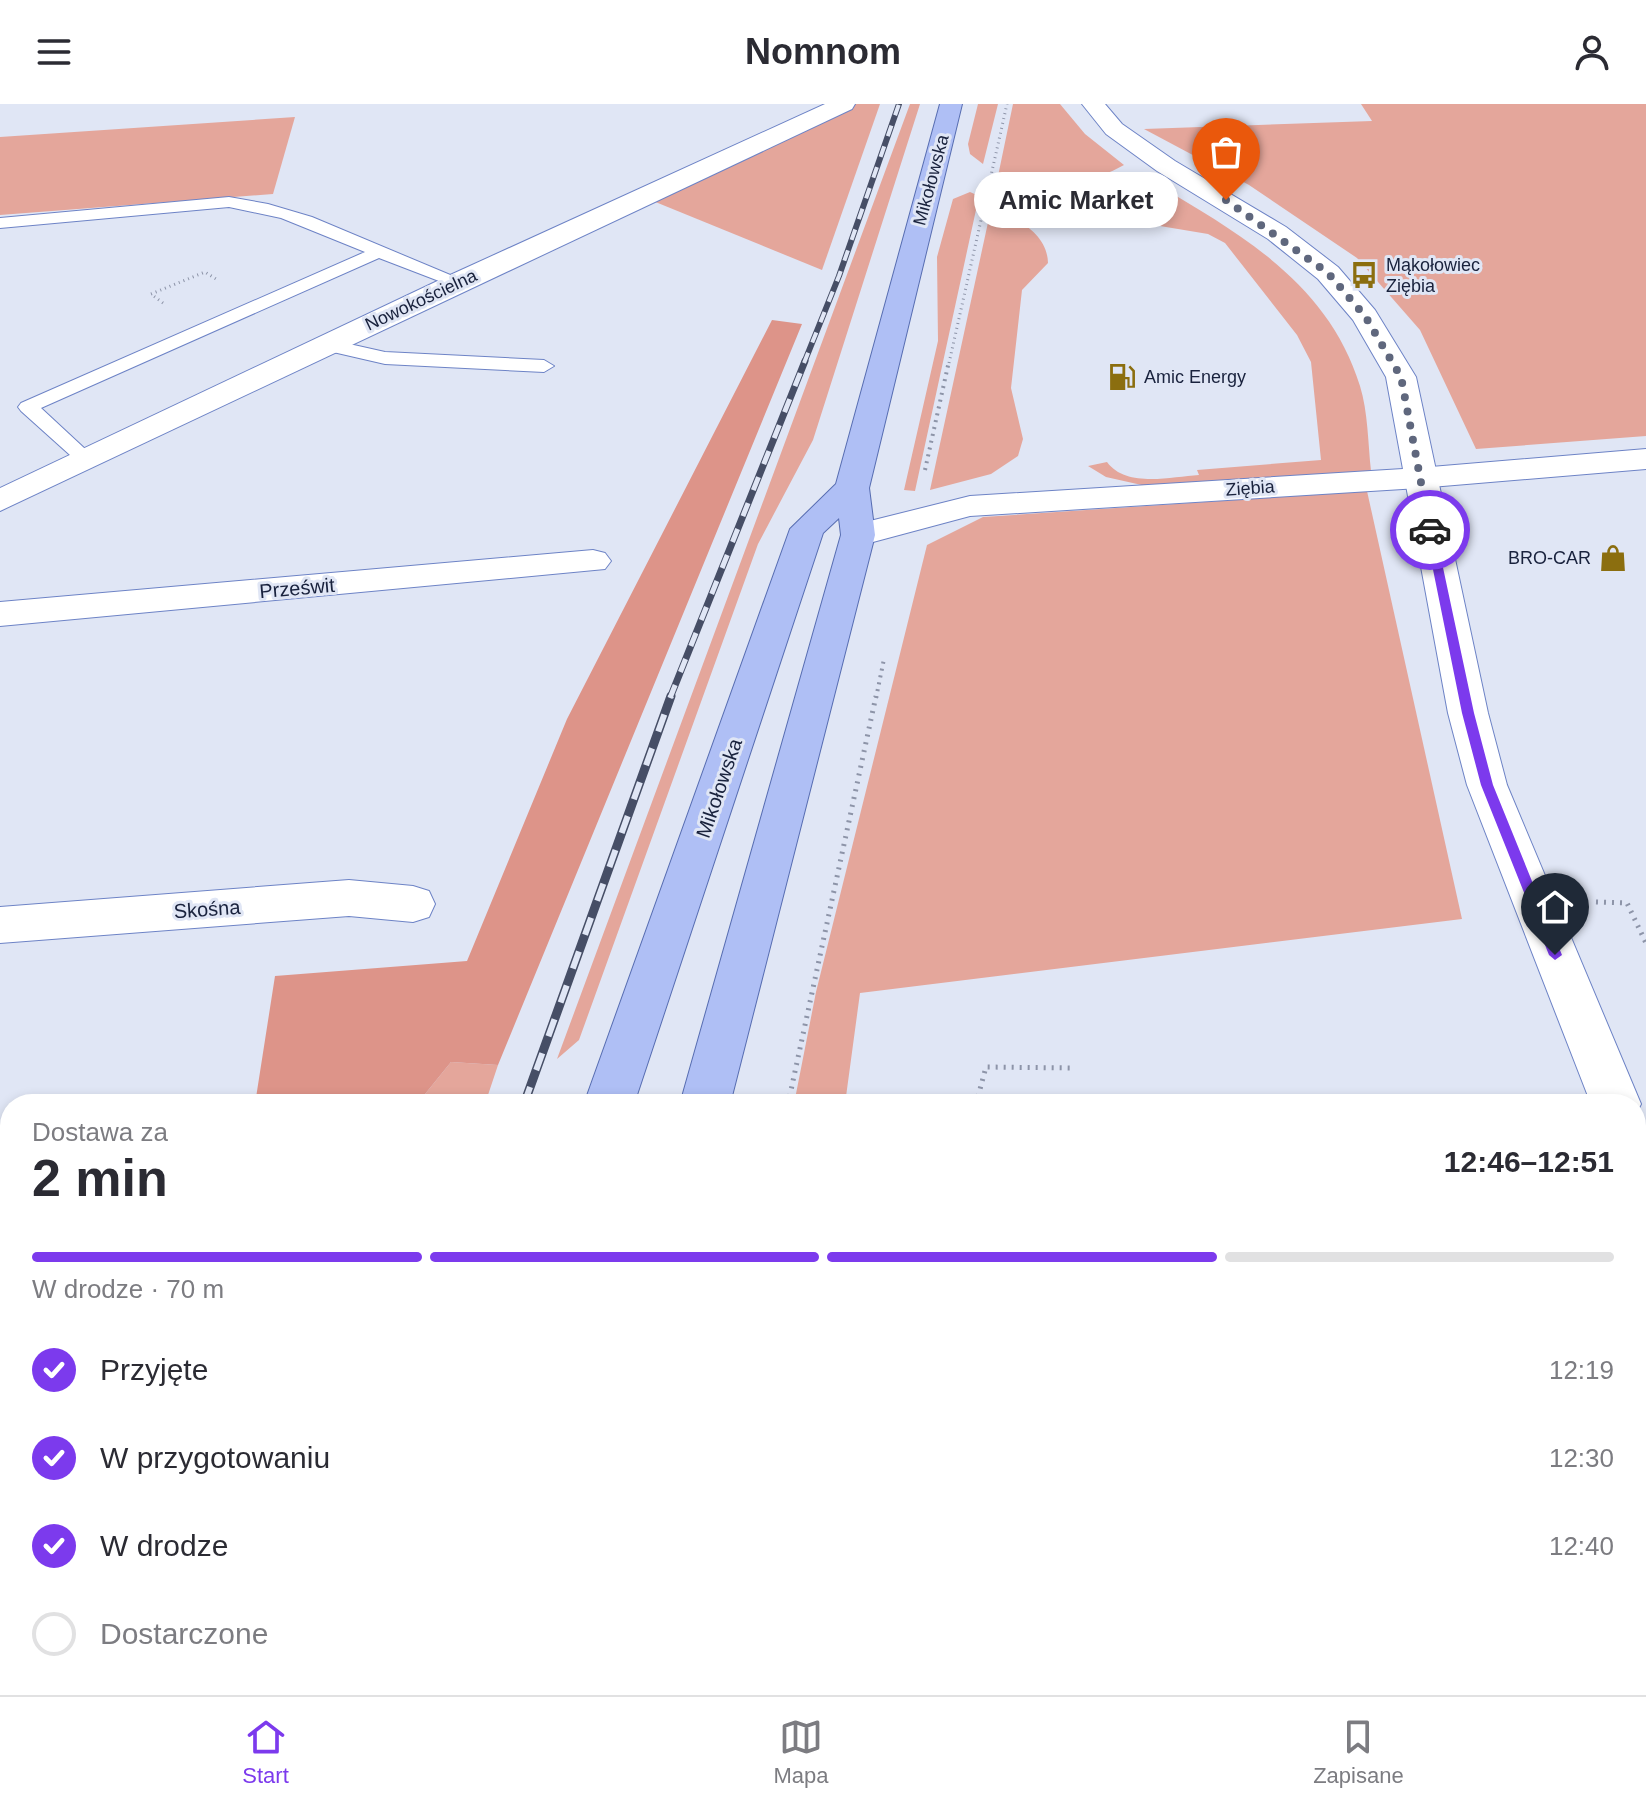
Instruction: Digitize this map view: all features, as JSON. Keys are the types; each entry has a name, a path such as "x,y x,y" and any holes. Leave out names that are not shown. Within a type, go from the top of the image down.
{"main road":[{"name":"Mikołowska","path":"710,1094 858,535 852,488 951,104"},
{"name":"Mikołowska","path":"610,1094 807,529 852,488"}],"street":[{"name":"Nowokościelna","path":"0,501 458,282 844,104"},
{"path":"1093,104 1114,129 1140,148 1277,233 1328,273 1365,316 1401,377 1468,713 1487,785 1612,1094"},
{"name":"Ziębia","path":"858,535 970,506 1419,478 1646,459"},
{"name":"Prześwit","path":"0,614 593,561"},
{"name":"Skośna","path":"0,925 349,898 413,904"}],"lane":[{"path":"0,223 229,202 256,204 458,282"},
{"path":"87,460 28,407 379,252"},
{"path":"327,345 385,358 544,366"}],"path":[{"path":"172,310 151,294 205,272 227,287"},
{"path":"979,1094 986,1067 1075,1068"}],"shaded area":[{"path":"855,104 880,104 822,270 653,201"},
{"path":"910,104 920,104 813,440 758,544 579,1040 557,1059"},
{"path":"978,104 998,104 983,164 970,154 968,144"},
{"path":"1013,104 1060,104 1085,134 1124,165 1081,186 1063,214 998,176"},
{"path":"1361,104 1646,104 1646,436 1476,449 1420,330 1357,258 1249,185 1144,129 1372,121"},
{"path":"295,117 273,194 0,215 0,137"},
{"path":"1158,185 1252,244 1305,291 1327,319 1346,350 1363,396 1371,471 1155,488 1106,477 1088,466 1107,462 1125,475 1162,479 1199,475 1197,470 1321,460 1311,362 1297,335 1225,243 1208,234 1154,225 1155,216 1103,213 1102,206 1112,196"},
{"path":"970,192 979,196 915,491 904,490 938,341 937,257 953,199"},
{"path":"992,204 1036,234 1048,263 1022,290 1011,388 1023,439 1018,456 991,474 930,490"},
{"path":"772,320 802,324 498,1065 451,1062 425,1094 257,1094 275,976 467,961 567,719"},
{"path":"1367,491 1462,919 860,993 846,1094 796,1094 816,992 927,545 983,517"},
{"path":"451,1062 498,1065 488,1094 425,1094"}],"railway":[{"path":"804,363 839,276 899,104"},
{"path":"670,698 805,361"},
{"path":"528,1094 671,696"}],"way so far":[{"path":"1226,200 1277,233 1328,273 1365,316 1401,377 1430,530"}],"place":[{"name":"Amic Market","path":"1226,200"},
{"name":"Mąkołowiec Ziębia","path":"1364,275"},
{"name":"Amic Energy","path":"1122,377"},
{"name":"BRO-CAR","path":"1613,558"}],"route":[{"path":"1430,530 1468,713 1487,785 1555,955"}]}
